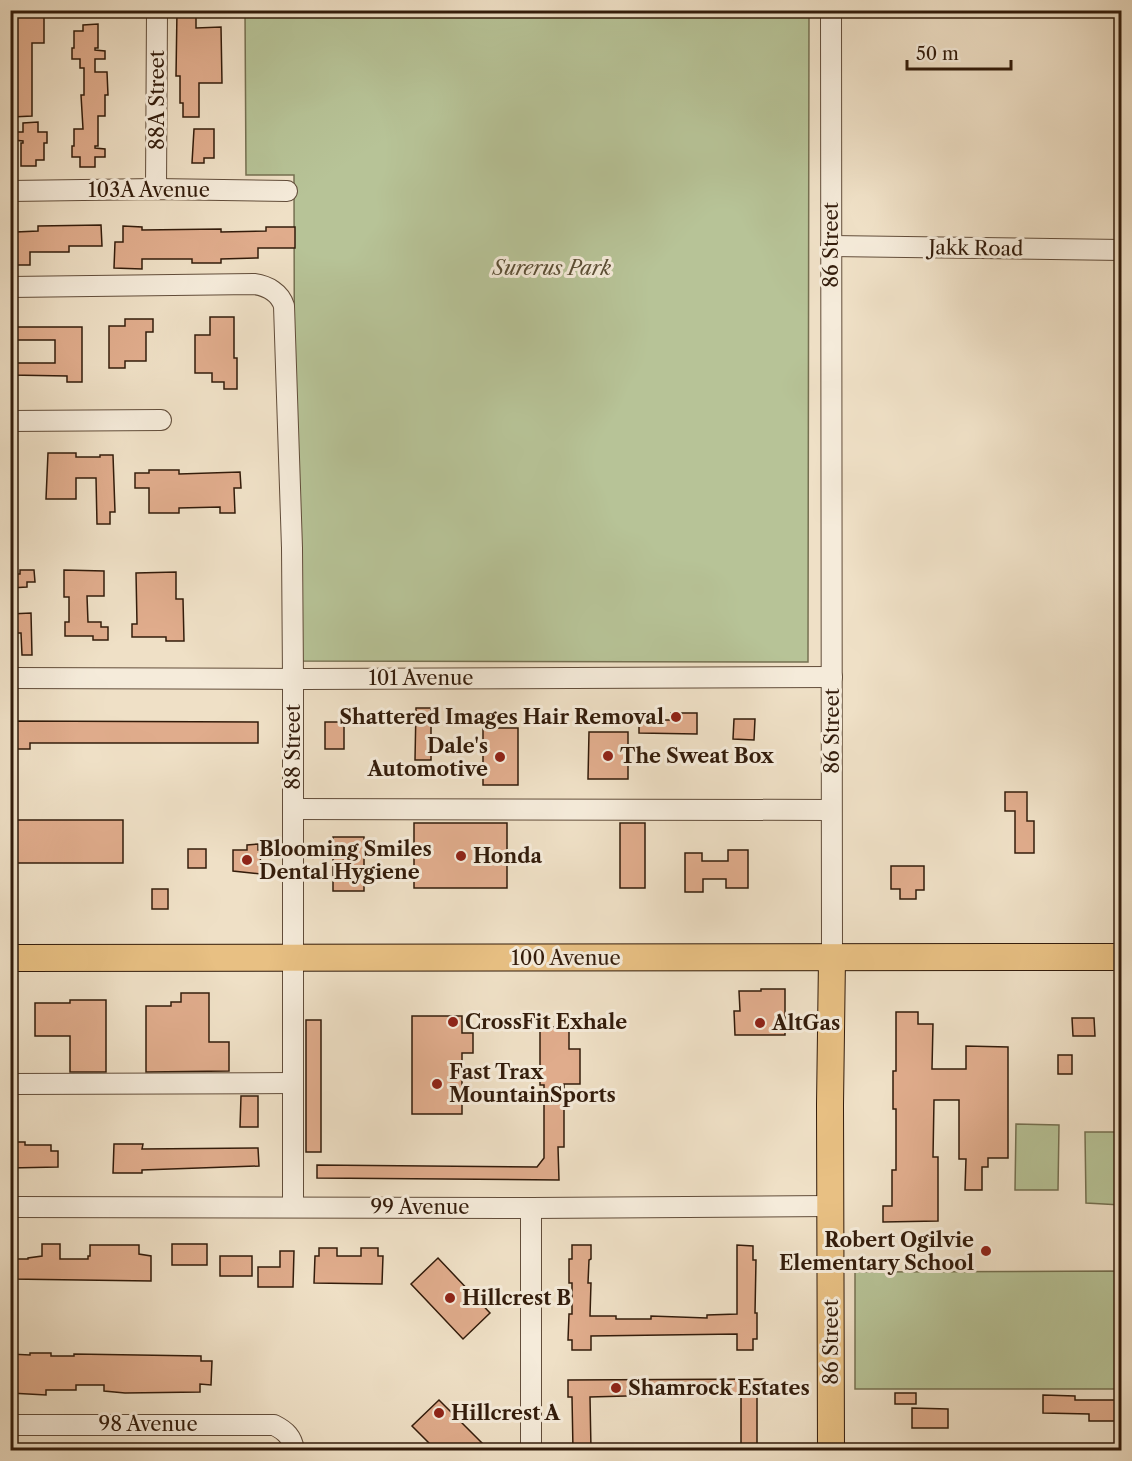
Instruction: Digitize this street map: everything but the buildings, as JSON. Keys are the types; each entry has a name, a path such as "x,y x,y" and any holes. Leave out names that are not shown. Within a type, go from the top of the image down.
{"main road":[{"name":"100 Avenue","path":"10,958 1122,957"},
{"name":"86 Street","path":"831,1450 832,958"}],"street":[{"name":"88A Street","path":"156,189 157,10"},
{"name":"86 Street","path":"831,10 832,958"},
{"name":"103A Avenue","path":"10,190 286,191"},
{"name":"Jakk Road","path":"831,246 1122,250"},
{"name":"88 Street","path":"10,287 254,284 274,291 284,306 292,548 293,1207"},
{"path":"10,421 162,420"},
{"name":"101 Avenue","path":"10,678 832,677"},
{"path":"293,808 831,810"},
{"path":"10,1084 292,1083"},
{"name":"99 Avenue","path":"10,1207 830,1206"},
{"path":"531,1208 531,1450"},
{"name":"98 Avenue","path":"10,1425 274,1425 284,1429 292,1439 294,1450"}],"green space":[{"name":"Surerus Park","path":"245,11 809,11 808,662 295,661 294,175 246,175"},
{"path":"1016,1124 1059,1125 1058,1190 1015,1190"},
{"path":"1085,1132 1121,1132 1121,1205 1086,1203"},
{"path":"1121,1271 1121,1389 855,1389 855,1272"}],"place":[{"name":"Shattered Images Hair Removal","path":"676,717"},
{"name":"The Sweat Box","path":"608,756"},
{"name":"Dale's Automotive","path":"500,757"},
{"name":"Honda","path":"461,856"},
{"name":"Blooming Smiles Dental Hygiene","path":"247,860"},
{"name":"CrossFit Exhale","path":"453,1022"},
{"name":"AltGas","path":"760,1023"},
{"name":"Fast Trax MountainSports","path":"437,1084"},
{"name":"Robert Ogilvie Elementary School","path":"986,1251"},
{"name":"Hillcrest B","path":"450,1298"},
{"name":"Shamrock Estates","path":"616,1388"},
{"name":"Hillcrest A","path":"439,1413"}]}
